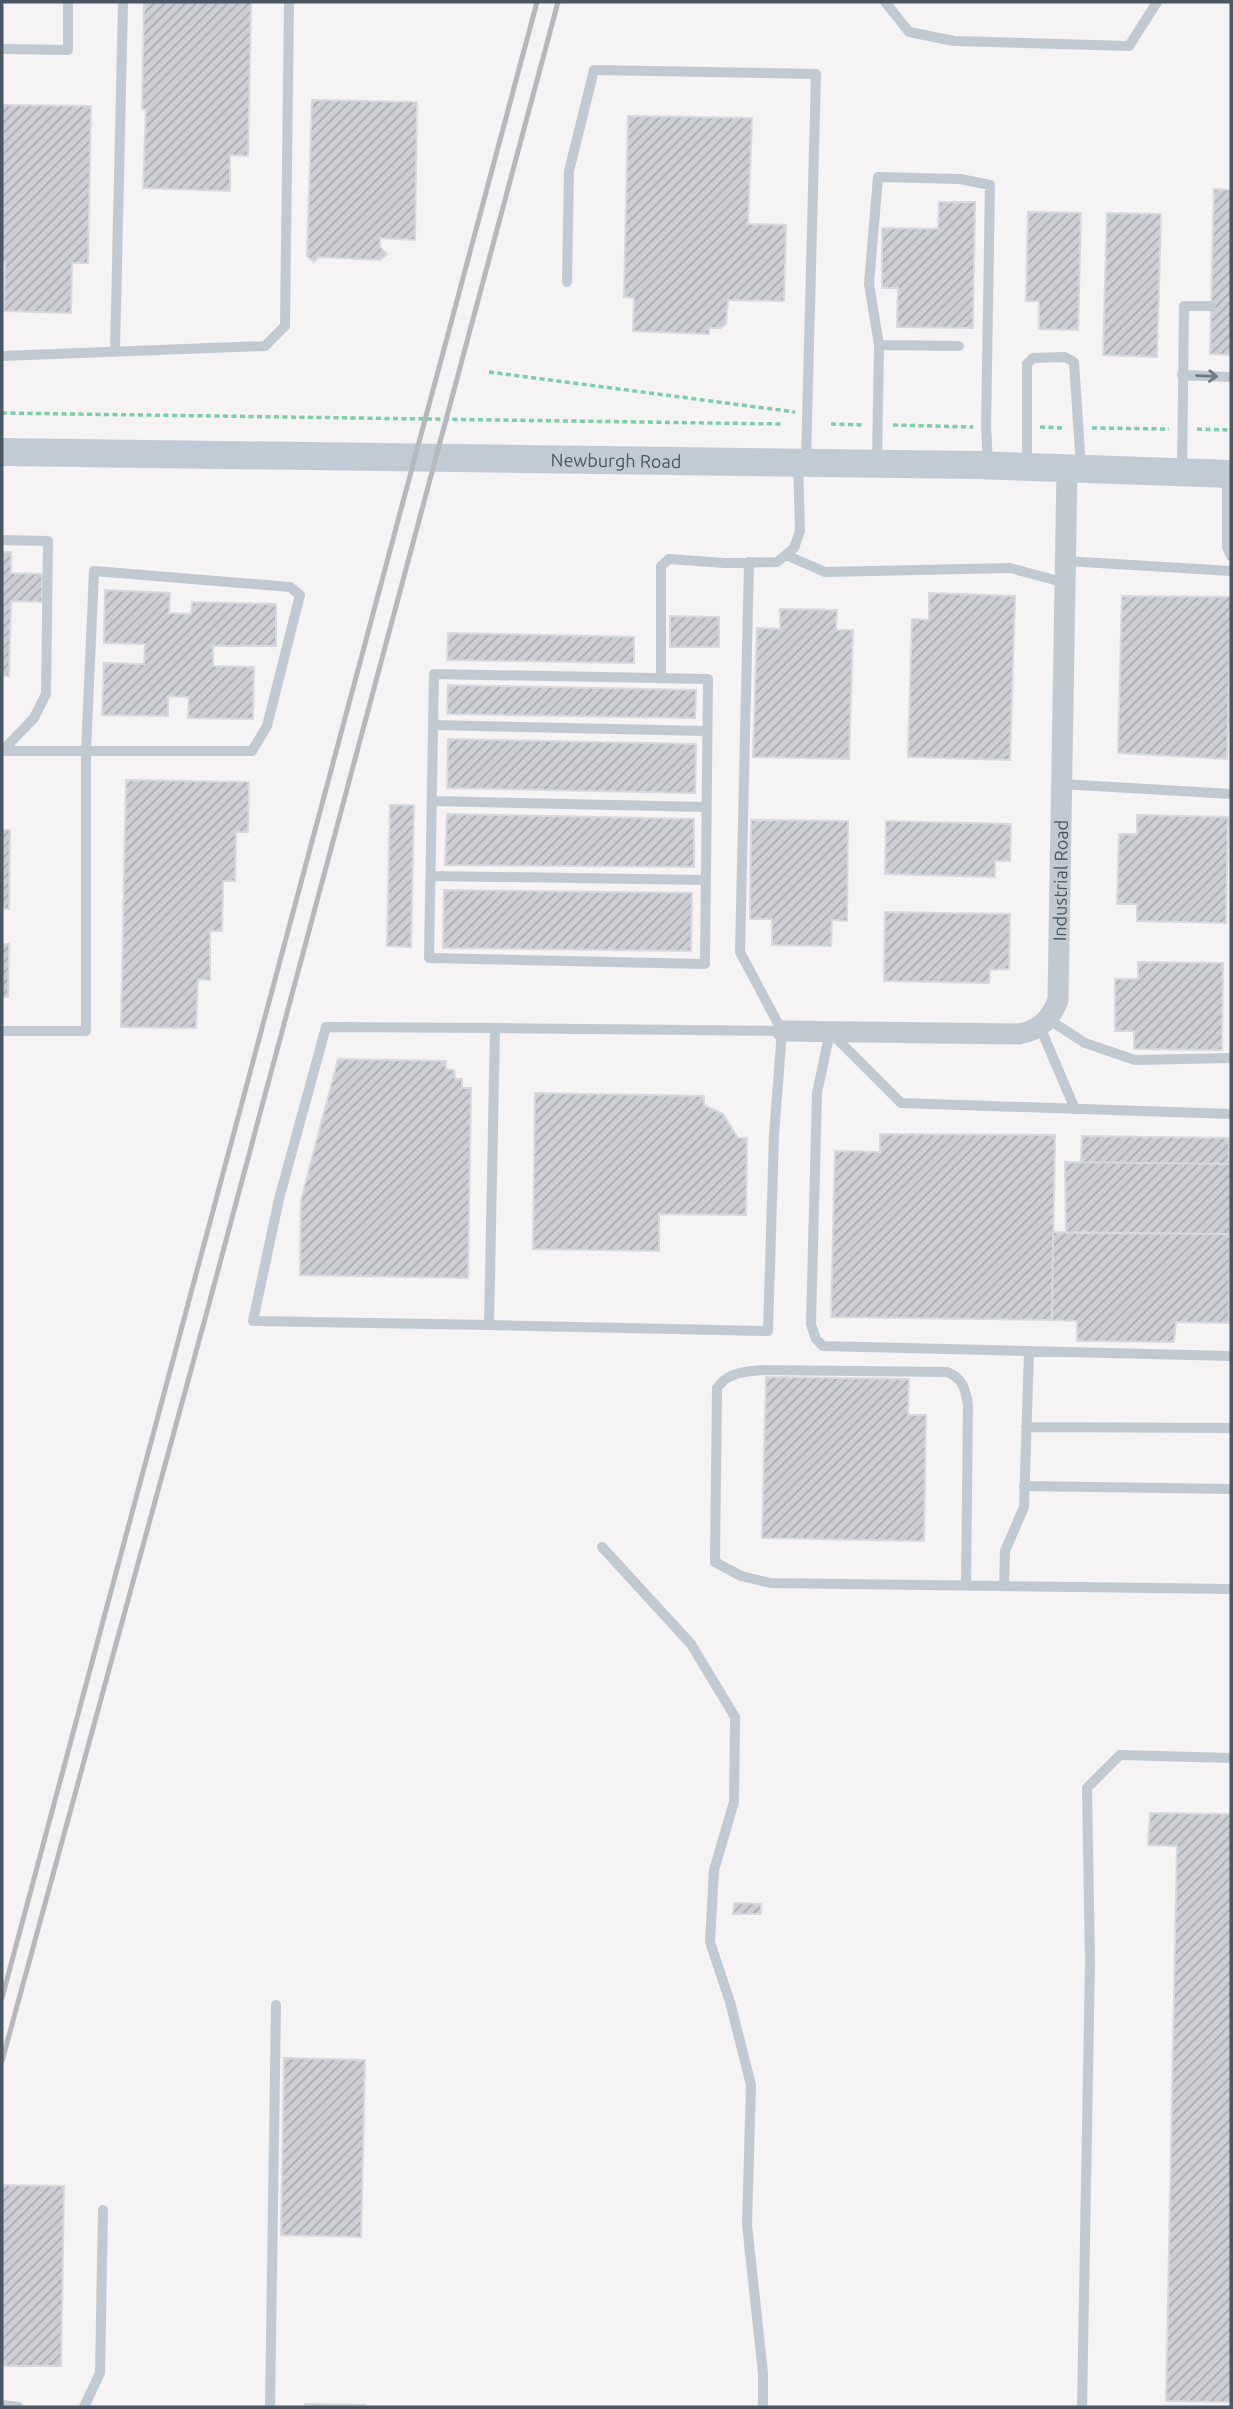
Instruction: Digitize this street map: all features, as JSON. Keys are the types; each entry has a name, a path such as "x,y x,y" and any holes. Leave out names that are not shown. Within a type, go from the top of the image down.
{"main road":[{"name":"Newburgh Road","path":"2,452 877,464 1229,473"}],"street":[{"name":"Industrial Road","path":"1044,1023 1059,1000 1066,561 1074,468"},
{"path":"782,1031 1019,1034 1044,1023"}],"lane":[{"path":"2,49 68,50 68,2"},
{"path":"115,352 123,2"},
{"path":"2,356 265,346 285,326 289,2"},
{"path":"885,2 909,32 954,41 1129,46 1157,2"},
{"path":"567,282 569,171 594,70 816,74 807,415 800,531 794,548 777,562 725,563 669,559 661,566 661,676"},
{"path":"877,464 880,345 869,284 878,177 960,179 990,185 986,414 988,466"},
{"path":"1182,471 1184,306 1211,306"},
{"path":"880,345 959,345"},
{"path":"1027,467 1027,364 1033,358 1065,357 1074,362 1074,468"},
{"path":"1182,375 1231,377"},
{"path":"1229,473 1227,547 1231,556"},
{"path":"2,540 48,541 46,694 34,718 2,751"},
{"path":"786,555 825,572 1010,568 1066,583"},
{"path":"1066,561 1231,571"},
{"path":"750,562 740,952 782,1031 774,1135 768,1331 253,1321 279,1199 326,1027 782,1031"},
{"path":"2,751 86,751 252,751 267,726 300,595 290,587 94,571 86,751 86,1031 2,1031"},
{"path":"434,674 661,676 708,679 705,964 429,958 434,674"},
{"path":"433,725 708,731"},
{"path":"1062,784 1231,794"},
{"path":"432,801 706,807"},
{"path":"431,876 706,880"},
{"path":"1044,1023 1085,1043 1135,1060 1231,1058"},
{"path":"1044,1023 1075,1109"},
{"path":"489,1325 495,1028"},
{"path":"830,1032 901,1103 1231,1114"},
{"path":"830,1032 817,1093 811,1324 816,1339 823,1346 1231,1356"},
{"path":"1004,1586 1005,1550 1024,1507 1028,1351"},
{"path":"966,1586 968,1405 965,1388 957,1376 947,1372 762,1370 723,1378 717,1388 715,1562 741,1576 770,1583 966,1586 1231,1589"},
{"path":"1026,1427 1231,1428"},
{"path":"1024,1486 1231,1489"},
{"path":"601,1547 691,1644 735,1717 734,1802 714,1870 710,1941 730,2002 751,2085 747,2225 763,2373 763,2407"},
{"path":"1082,2407 1090,1962 1087,1788 1120,1755 1231,1758"},
{"path":"270,2407 276,2005"},
{"path":"84,2407 100,2373 103,2210"},
{"path":"2,2405 18,2407"}],"path":[{"path":"489,372 807,415"},
{"path":"2,414 783,424"}],"building":[{"path":"144,2 251,2 248,156 230,155 230,191 143,188 146,109 142,109"},
{"path":"312,100 417,102 415,240 380,238 380,247 387,254 380,260 318,257 314,262 307,256"},
{"path":"2,105 91,106 88,263 72,263 71,313 4,311"},
{"path":"628,116 752,118 748,224 786,225 784,301 728,300 726,324 721,328 709,328 709,334 633,331 634,298 624,297"},
{"path":"1214,189 1231,190 1231,355 1210,354"},
{"path":"939,202 975,202 973,328 897,327 898,288 882,288 882,228 938,229"},
{"path":"1028,212 1081,213 1078,330 1039,329 1039,301 1026,301"},
{"path":"1107,213 1161,214 1157,357 1103,355"},
{"path":"2,552 11,552 11,573 42,574 42,602 11,601 9,676 2,676"},
{"path":"105,590 170,593 169,613 191,614 192,602 276,604 276,646 213,646 213,666 254,667 253,719 188,718 189,697 168,696 168,716 102,715 104,663 144,664 145,644 104,643"},
{"path":"929,593 1015,596 1010,760 908,757 912,619 929,620"},
{"path":"1122,596 1231,597 1227,759 1118,753"},
{"path":"780,609 837,610 836,630 853,630 849,759 753,757 757,628 780,629"},
{"path":"670,616 719,617 719,647 670,647"},
{"path":"448,633 634,637 634,663 447,660"},
{"path":"448,685 696,690 695,718 447,714"},
{"path":"448,739 696,744 695,793 447,788"},
{"path":"126,780 249,782 248,832 236,832 235,881 223,881 222,931 210,931 210,980 198,979 196,1028 121,1027"},
{"path":"390,805 414,805 411,947 387,946"},
{"path":"447,814 694,819 694,867 445,865"},
{"path":"1137,815 1228,817 1226,923 1137,921 1137,904 1117,904 1119,834 1137,834"},
{"path":"751,820 848,821 847,921 832,920 831,946 772,945 772,919 750,919"},
{"path":"886,821 1011,824 1010,861 995,861 995,877 885,874"},
{"path":"2,830 10,830 9,909 2,909"},
{"path":"444,890 692,893 691,951 443,948"},
{"path":"885,912 1010,914 1009,969 990,970 989,983 884,981"},
{"path":"2,944 9,944 8,997 2,997"},
{"path":"1138,962 1223,963 1222,1050 1134,1049 1134,1031 1115,1031 1115,979 1138,979"},
{"path":"338,1059 446,1061 446,1069 454,1070 455,1079 462,1079 462,1088 471,1088 468,1278 300,1275 301,1200"},
{"path":"535,1093 704,1096 704,1105 723,1114 738,1138 747,1138 746,1215 659,1214 659,1251 533,1249"},
{"path":"880,1134 1055,1135 1052,1320 831,1317 835,1151 880,1152"},
{"path":"1082,1136 1229,1138 1229,1164 1081,1162"},
{"path":"1065,1162 1231,1164 1230,1234 1066,1233"},
{"path":"1053,1232 1230,1234 1229,1323 1176,1322 1174,1342 1077,1341 1077,1321 1052,1320"},
{"path":"766,1377 909,1379 908,1415 926,1415 924,1541 762,1538"},
{"path":"1150,1813 1231,1814 1231,2402 1166,2401 1177,1846 1148,1845"},
{"path":"734,1903 761,1904 761,1914 733,1914"},
{"path":"284,2058 365,2060 361,2237 281,2235"},
{"path":"2,2185 64,2186 61,2366 2,2366"},
{"path":"305,2404 365,2405 365,2407 305,2407"}],"railway":[{"path":"2,1998 537,2"},
{"path":"2,2061 206,1315 558,2"}]}
